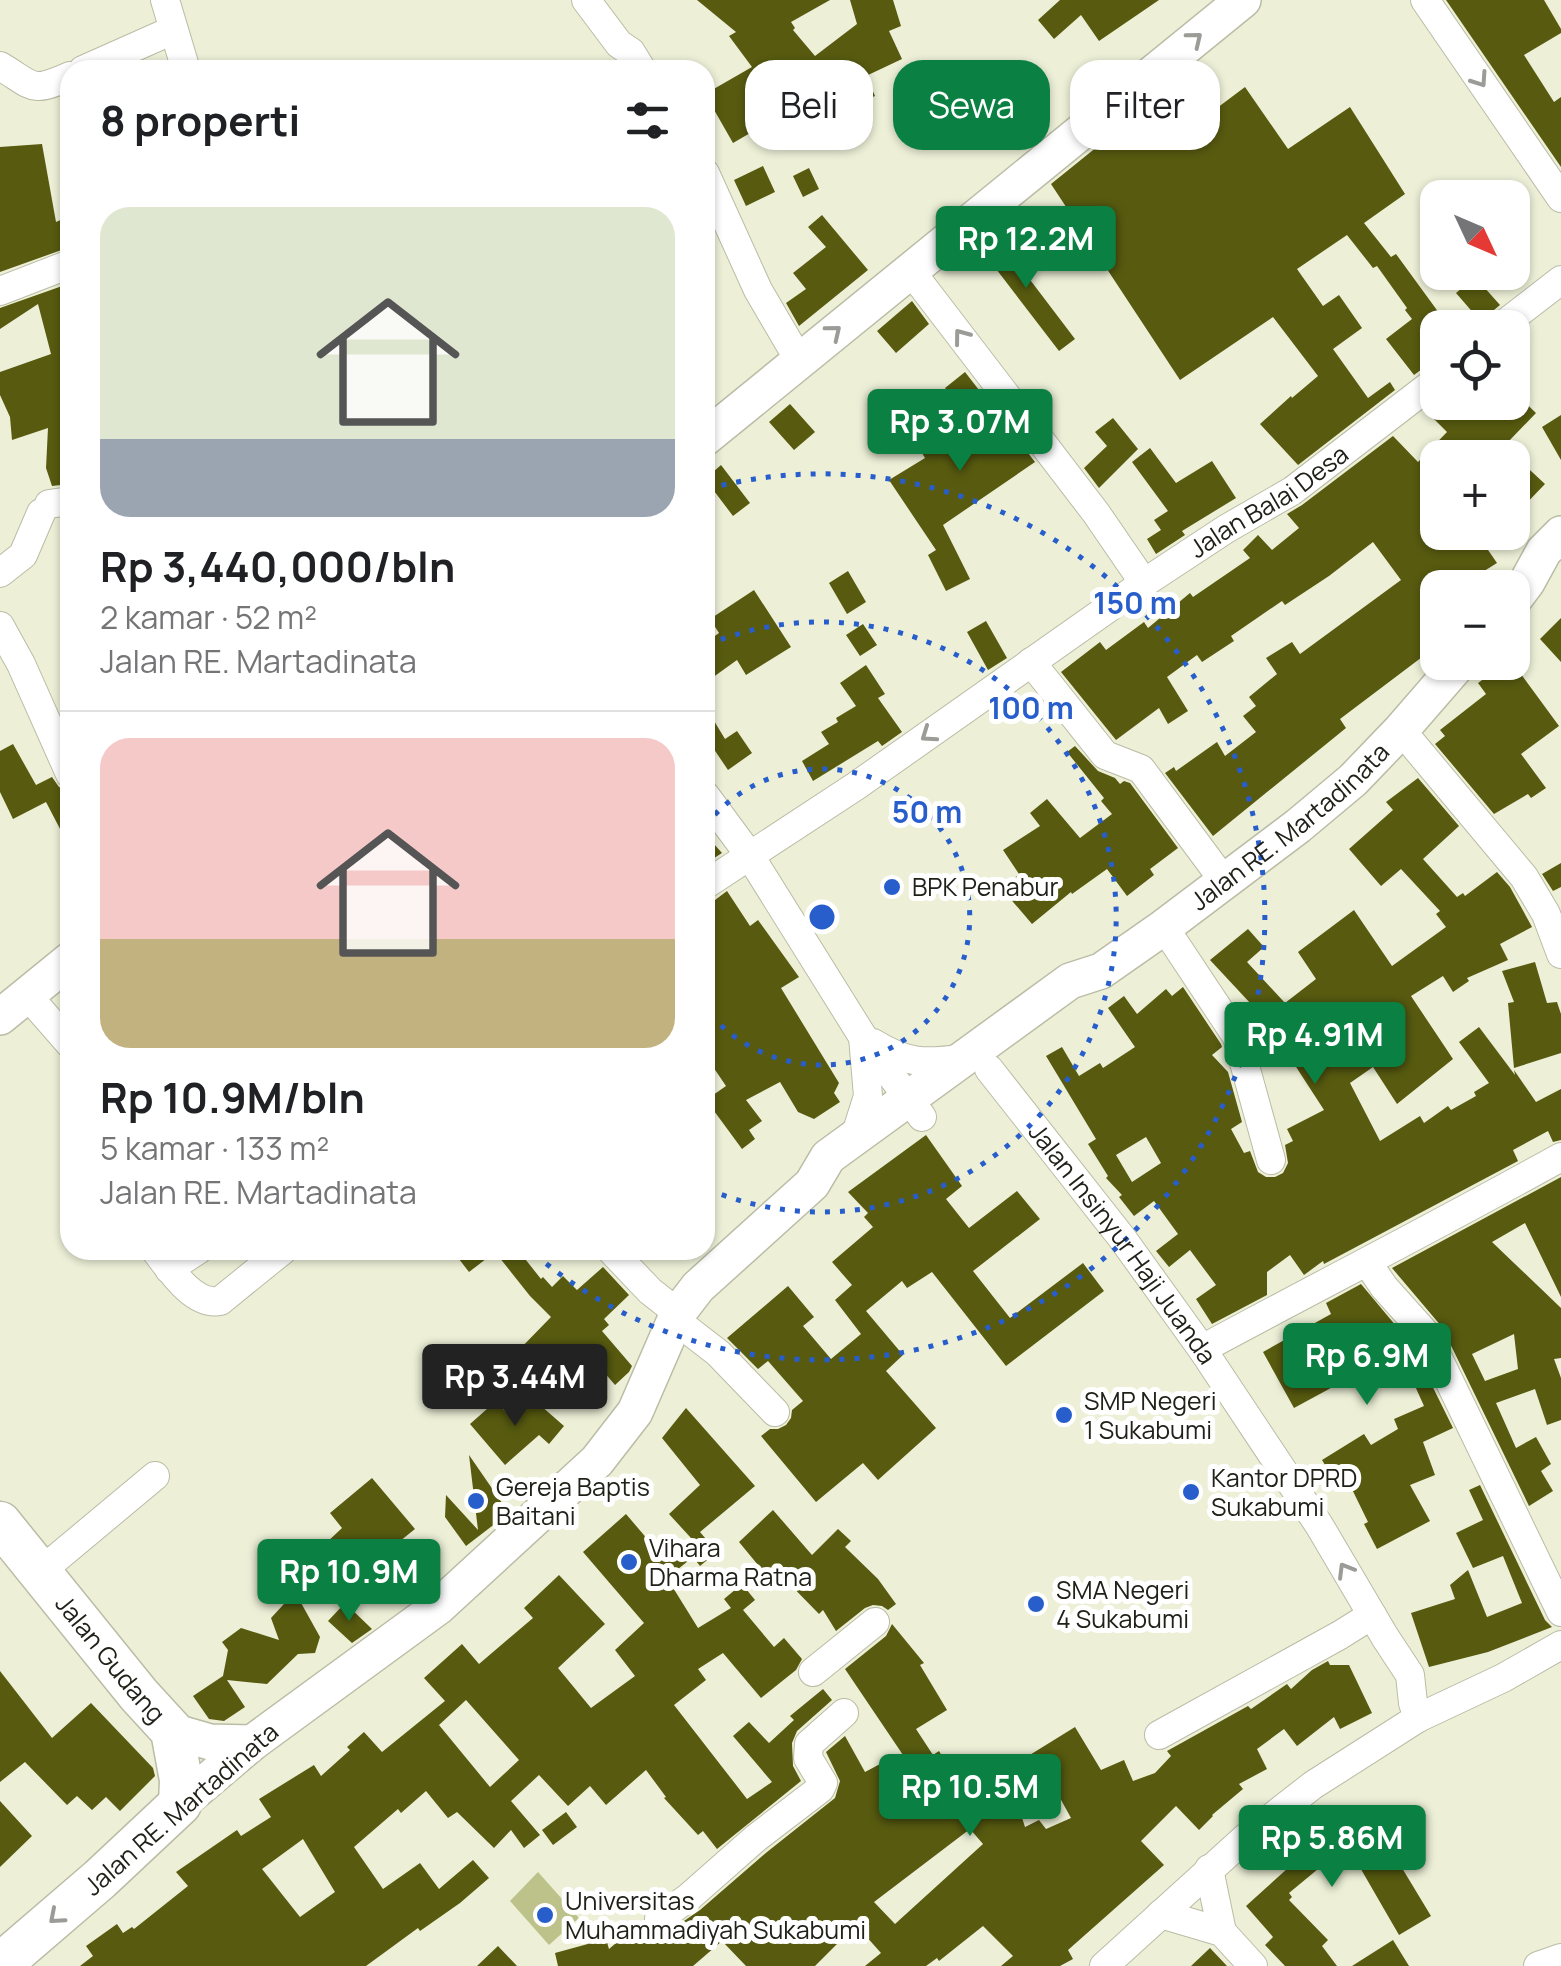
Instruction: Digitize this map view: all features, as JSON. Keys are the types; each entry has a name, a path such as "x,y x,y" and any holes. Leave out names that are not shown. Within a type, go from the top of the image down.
{"highway":[{"name":"Jalan Gudang","path":"0,1523 172,1732"},
{"path":"172,1732 181,1780 180,1804"},
{"name":"Jalan RE. Martadinata","path":"0,1965 180,1804"}],"main road":[{"path":"715,430 1243,0"},
{"path":"1530,575 1544,551 1561,534"},
{"path":"1530,584 1561,560"},
{"name":"Jalan RE. Martadinata","path":"812,1184 847,1171 916,1107 1076,1000 1101,971 1298,826 1339,792 1444,680"},
{"path":"14,1006 60,968"},
{"name":"Jalan RE. Martadinata","path":"180,1804 252,1743 438,1608 597,1461 635,1412 676,1316 698,1287 812,1184 828,1157 855,1136 916,1107"},
{"name":"Jalan Gudang","path":"172,1732 210,1742 252,1743"}],"street":[{"path":"166,0 183,60"},
{"path":"586,0 618,44 636,60"},
{"path":"1425,0 1561,198"},
{"path":"106,60 173,30"},
{"path":"0,66 35,87 60,80"},
{"path":"715,195 758,290 799,360"},
{"path":"0,291 60,268"},
{"path":"910,270 1144,582"},
{"path":"1522,310 1561,280"},
{"name":"Jalan Balai Desa","path":"715,879 856,786 1144,582 1292,490 1420,393"},
{"path":"0,573 22,556 53,506"},
{"path":"0,626 11,670 60,756"},
{"path":"1032,662 1105,755 1140,769 1224,881"},
{"path":"1401,730 1524,877 1546,914 1561,954"},
{"path":"715,809 750,856 863,1037 916,1107"},
{"path":"1164,927 1237,1037 1271,1160"},
{"path":"14,1006 60,1037"},
{"path":"863,1037 916,1063 978,1063"},
{"path":"855,1136 868,1096 863,1037"},
{"name":"Jalan Insinyur Haji Juanda","path":"978,1063 1122,1238 1202,1349 1318,1525 1410,1675 1446,1703"},
{"path":"1202,1349 1561,1157"},
{"path":"163,1260 198,1297 213,1302 220,1301 271,1260"},
{"path":"621,1260 775,1412"},
{"path":"1367,1262 1427,1335 1561,1612"},
{"path":"40,1572 155,1476"},
{"path":"1159,1735 1372,1614"},
{"path":"813,1672 874,1622"},
{"path":"1104,1966 1209,1869 1305,1791 1418,1718 1561,1645"},
{"name":"Jalan Insinyur Haji Juanda","path":"1410,1675 1418,1718"},
{"path":"659,1919 820,1789 824,1782 808,1758 809,1744 844,1713"},
{"path":"1209,1869 1222,1932 1253,1966"},
{"path":"1160,1914 1222,1932"},
{"path":"1538,1966 1561,1958"}],"green space":[{"path":"538,1872 579,1918 549,1945 510,1901"}],"building":[{"path":"697,0 830,0 791,22 815,56 857,24 850,0 893,0 901,26 889,31 902,59 873,73 873,60 747,60 729,36 736,32"},
{"path":"1060,0 1159,0 1099,41 1081,15 1054,39 1038,20"},
{"path":"1446,0 1544,0 1561,33 1524,55 1554,102 1561,97 1561,167"},
{"path":"745,71 745,136 733,143 715,112 715,88"},
{"path":"1245,87 1288,149 1350,107 1405,194 1364,223 1391,257 1396,254 1437,310 1420,310 1420,370 1414,375 1386,339 1412,319 1407,308 1377,266 1373,268 1347,235 1297,269 1323,306 1339,295 1362,328 1333,349 1368,398 1390,382 1395,390 1298,465 1260,424 1318,376 1273,317 1180,380 1051,184 1093,150 1220,150 1220,106"},
{"path":"42,144 56,222 60,220 60,251 0,272 0,147"},
{"path":"763,166 775,192 746,206 734,180"},
{"path":"809,168 819,189 803,197 793,176"},
{"path":"822,215 868,270 799,326 786,303 806,289 793,273 826,247 808,227"},
{"path":"993,231 1075,339 1059,351 977,244"},
{"path":"60,287 60,485 52,486 46,468 48,428 12,440 10,417 0,395 0,372 51,354 38,304 0,329 0,308"},
{"path":"1487,290 1500,305 1494,310 1471,310 1456,293"},
{"path":"912,301 929,324 896,353 877,331"},
{"path":"965,372 1035,462 943,525 970,579 946,591 928,555 936,550 889,480 925,458 919,448 966,415 945,388"},
{"path":"790,404 815,432 794,450 769,422"},
{"path":"1561,415 1561,460 1542,427"},
{"path":"1113,418 1138,449 1099,488 1084,468 1107,446 1095,432"},
{"path":"1435,420 1529,420 1510,440 1439,440 1447,432"},
{"path":"1393,436 1418,462 1420,550 1488,550 1497,563 1486,570 1420,570 1420,659 1340,719 1346,728 1213,836 1165,773 1174,767 1176,771 1217,742 1225,756 1256,732 1243,716 1256,706 1249,697 1277,674 1266,658 1292,642 1300,654 1401,580 1373,542 1329,576 1285,605 1282,601 1231,636 1234,641 1202,662 1197,655 1167,677 1188,711 1168,724 1159,708 1116,740 1061,672 1100,642 1106,650 1144,622 1148,628 1190,593 1193,597 1250,558 1243,550 1258,535 1272,550 1299,528 1287,514"},
{"path":"1150,448 1176,483 1212,461 1236,498 1182,531 1185,535 1156,554 1147,539 1161,530 1154,520 1168,511 1132,462"},
{"path":"721,465 750,503 733,516 715,492 715,470"},
{"path":"1530,470 1545,484 1530,499"},
{"path":"848,571 866,602 847,614 829,583"},
{"path":"754,590 791,647 746,675 737,660 715,676 715,636 719,633 715,616"},
{"path":"1561,618 1561,662 1540,639"},
{"path":"986,621 1007,658 988,670 967,632"},
{"path":"863,624 877,645 860,656 846,635"},
{"path":"866,665 885,694 878,698 902,732 882,746 878,741 813,781 802,761 829,744 821,732 856,706 840,683"},
{"path":"1525,680 1559,726 1521,754 1546,788 1494,814 1435,744 1445,736 1440,730 1486,694 1478,683"},
{"path":"715,722 725,739 737,731 752,753 728,770 715,751"},
{"path":"13,744 36,785 52,777 60,788 60,829 46,802 13,819 0,792 0,751"},
{"path":"1075,746 1098,771 1120,784 1130,783 1178,848 1150,869 1154,875 1127,896 1107,869 1032,924 1002,889 1019,874 1003,850 1040,826 1030,813 1047,799 1080,838 1112,814 1067,752"},
{"path":"1418,778 1459,826 1423,859 1457,897 1463,893 1465,896 1497,872 1532,927 1500,944 1508,960 1467,978 1469,981 1453,992 1443,976 1411,996 1453,1059 1397,1104 1373,1067 1350,1083 1380,1141 1420,1116 1424,1123 1448,1106 1451,1110 1476,1096 1474,1092 1489,1083 1459,1042 1479,1027 1536,1102 1561,1089 1561,1140 1553,1142 1548,1131 1513,1150 1518,1161 1324,1264 1323,1261 1304,1275 1290,1255 1267,1272 1267,1295 1212,1324 1196,1299 1216,1285 1190,1250 1169,1267 1156,1251 1178,1234 1154,1201 1134,1216 1119,1197 1122,1195 1106,1178 1088,1144 1096,1139 1046,1056 1062,1047 1079,1076 1100,1063 1103,1068 1135,1047 1108,1008 1124,996 1137,1014 1166,989 1172,996 1183,987 1221,1044 1212,1055 1228,1072 1242,1122 1231,1129 1244,1153 1250,1151 1258,1172 1266,1177 1283,1173 1288,1163 1285,1145 1293,1141 1287,1129 1324,1110 1265,1019 1210,960 1248,929 1264,947 1247,962 1285,1003 1316,979 1298,952 1354,910 1392,966 1446,927 1436,914 1440,911 1401,869 1381,886 1349,849 1393,810 1386,802","holes":["1146,1137 1161,1163 1132,1182 1116,1155"]},
{"path":"1561,863 1561,887 1553,891 1542,874"},
{"path":"727,891 750,926 758,920 799,977 781,988 839,1083 834,1093 840,1102 814,1119 798,1112 780,1082 746,1100 762,1121 749,1130 755,1139 742,1149 715,1112 715,1094 726,1086 715,1070 715,900"},
{"path":"1535,962 1547,1003 1557,1002 1561,1014 1561,1053 1514,1068 1508,1003 1514,1002 1502,971"},
{"path":"926,1135 962,1186 946,1199 969,1228 1017,1191 1040,1219 973,1271 1010,1318 1083,1263 1104,1291 1006,1366 932,1272 907,1288 902,1281 866,1311 903,1355 886,1371 936,1428 878,1480 863,1463 816,1502 761,1436 786,1425 792,1410 803,1401 768,1361 758,1369 727,1338 788,1286 814,1317 803,1326 831,1359 861,1334 835,1300 852,1285 832,1262 873,1227 864,1217 868,1213 848,1192"},
{"path":"1561,1177 1561,1297 1525,1223 1492,1242 1561,1308 1561,1358 1554,1359 1561,1378 1561,1420 1547,1425 1535,1389 1496,1403 1516,1448 1536,1437 1551,1464 1541,1471 1553,1491 1529,1506 1442,1327 1392,1268","holes":["1514,1334 1518,1369 1485,1381 1472,1354"]},
{"path":"460,1260 485,1260 469,1272"},
{"path":"501,1260 526,1260 552,1287 563,1276 577,1290 603,1267 629,1295 604,1319 609,1325 602,1331 632,1366 629,1372 615,1385 586,1351 567,1370 551,1354 533,1373 514,1355 551,1317"},
{"path":"1361,1284 1412,1345 1453,1428 1423,1442 1435,1475 1410,1485 1430,1521 1377,1549 1347,1479 1337,1485 1322,1460 1364,1434 1371,1445 1398,1429 1394,1419 1424,1406 1406,1366 1395,1371 1392,1364 1358,1384 1353,1376 1294,1408 1263,1352 1331,1314 1326,1303"},
{"path":"532,1398 564,1426 549,1444 539,1435 505,1465 470,1424 496,1401 513,1420"},
{"path":"686,1408 755,1486 700,1532 717,1552 700,1566 693,1557 667,1578 698,1628 731,1608 724,1599 742,1584 755,1600 743,1610 774,1647 784,1638 802,1659 796,1670 761,1698 723,1653 698,1669 706,1680 674,1705 747,1799 772,1782 733,1736 749,1722 769,1743 794,1720 790,1716 823,1689 832,1700 797,1731 792,1743 793,1766 801,1781 717,1849 703,1831 698,1835 664,1798 646,1770 606,1805 590,1786 568,1806 539,1775 511,1801 540,1835 524,1848 511,1830 494,1848 457,1812 448,1818 426,1791 354,1847 383,1889 420,1863 439,1889 473,1860 489,1878 460,1903 366,1966 80,1966 93,1956 86,1946 117,1924 123,1933 134,1929 188,1886 176,1872 237,1830 241,1836 271,1817 259,1799 314,1765 321,1776 364,1732 382,1752 445,1701 424,1678 462,1644 479,1664 533,1618 524,1608 559,1575 605,1624 558,1668 591,1708 635,1676 615,1650 644,1623 583,1552 626,1514 666,1561 691,1538 669,1514 700,1485 662,1438","holes":["466,1700 519,1760 490,1787 439,1725","303,1839 335,1892 300,1917 262,1869"]},
{"path":"469,1455 509,1513 466,1546 445,1517 446,1495 478,1530"},
{"path":"372,1478 415,1529 400,1541 412,1555 393,1571 405,1581 394,1594 352,1558 353,1591 340,1602 307,1567 307,1561 342,1528 330,1513"},
{"path":"1480,1485 1545,1620 1552,1627 1488,1652 1429,1667 1411,1613 1455,1599 1450,1585 1468,1570 1487,1617 1522,1603 1503,1556 1473,1568 1456,1533 1483,1520 1469,1490"},
{"path":"773,1510 812,1555 838,1529 851,1541 845,1547 878,1579 896,1604 888,1610 873,1605 865,1608 836,1631 823,1610 819,1614 776,1570 768,1577 739,1542"},
{"path":"295,1592 320,1637 315,1653 298,1654 267,1684 227,1680 245,1707 224,1721 209,1719 193,1696 223,1676 228,1650 222,1642 241,1628 279,1640 271,1618"},
{"path":"345,1603 372,1629 352,1643 328,1621"},
{"path":"892,1624 924,1663 920,1665 947,1710 916,1729 933,1755 939,1751 956,1780 960,1778 978,1814 1017,1802 1025,1827 1039,1820 1046,1829 1071,1818 1049,1778 1022,1786 1012,1766 1075,1727 1101,1770 1124,1760 1133,1781 1155,1773 1171,1756 1167,1751 1248,1706 1251,1709 1287,1684 1291,1689 1328,1661 1330,1665 1349,1665 1372,1713 1340,1729 1334,1717 1297,1746 1284,1729 1257,1749 1267,1769 1239,1784 1243,1789 1199,1830 1176,1806 1141,1841 1164,1865 1068,1950 1073,1959 1060,1966 1001,1966 1013,1956 983,1926 939,1961 937,1958 926,1966 865,1966 881,1953 856,1925 815,1966 746,1966 722,1941 693,1966 558,1966 555,1953 606,1939 609,1949 642,1921 651,1934 662,1936 700,1910 835,1798 840,1781 826,1752 845,1736 865,1772 882,1763 886,1768 903,1755 845,1669 886,1636","holes":["970,1829 983,1844 895,1924 874,1902"]},
{"path":"0,1671 52,1738 91,1703 153,1768 155,1776 120,1811 106,1797 92,1810 77,1796 67,1805 25,1762 0,1782"},
{"path":"0,1801 32,1836 0,1867"},
{"path":"1359,1806 1397,1870 1402,1868 1431,1916 1399,1935 1347,1845 1289,1893 1289,1900 1328,1940 1322,1946 1337,1966 1285,1966 1265,1945 1273,1937 1246,1906 1288,1868 1280,1859 1320,1826"},
{"path":"566,1812 577,1827 553,1845 542,1830"},
{"path":"1393,1940 1409,1966 1352,1966"},
{"path":"498,1946 517,1966 477,1966"},
{"path":"1210,1948 1227,1966 1191,1966"}],"place":[{"name":"BPK Penabur","path":"892,887"},
{"name":"SMP Negeri 1 Sukabumi","path":"1064,1415"},
{"name":"Kantor DPRD Sukabumi","path":"1191,1492"},
{"name":"Gereja Baptis Baitani","path":"476,1501"},
{"name":"Vihara Dharma Ratna","path":"629,1562"},
{"name":"SMA Negeri 4 Sukabumi","path":"1036,1604"},
{"name":"Universitas Muhammadiyah Sukabumi","path":"545,1915"}]}
